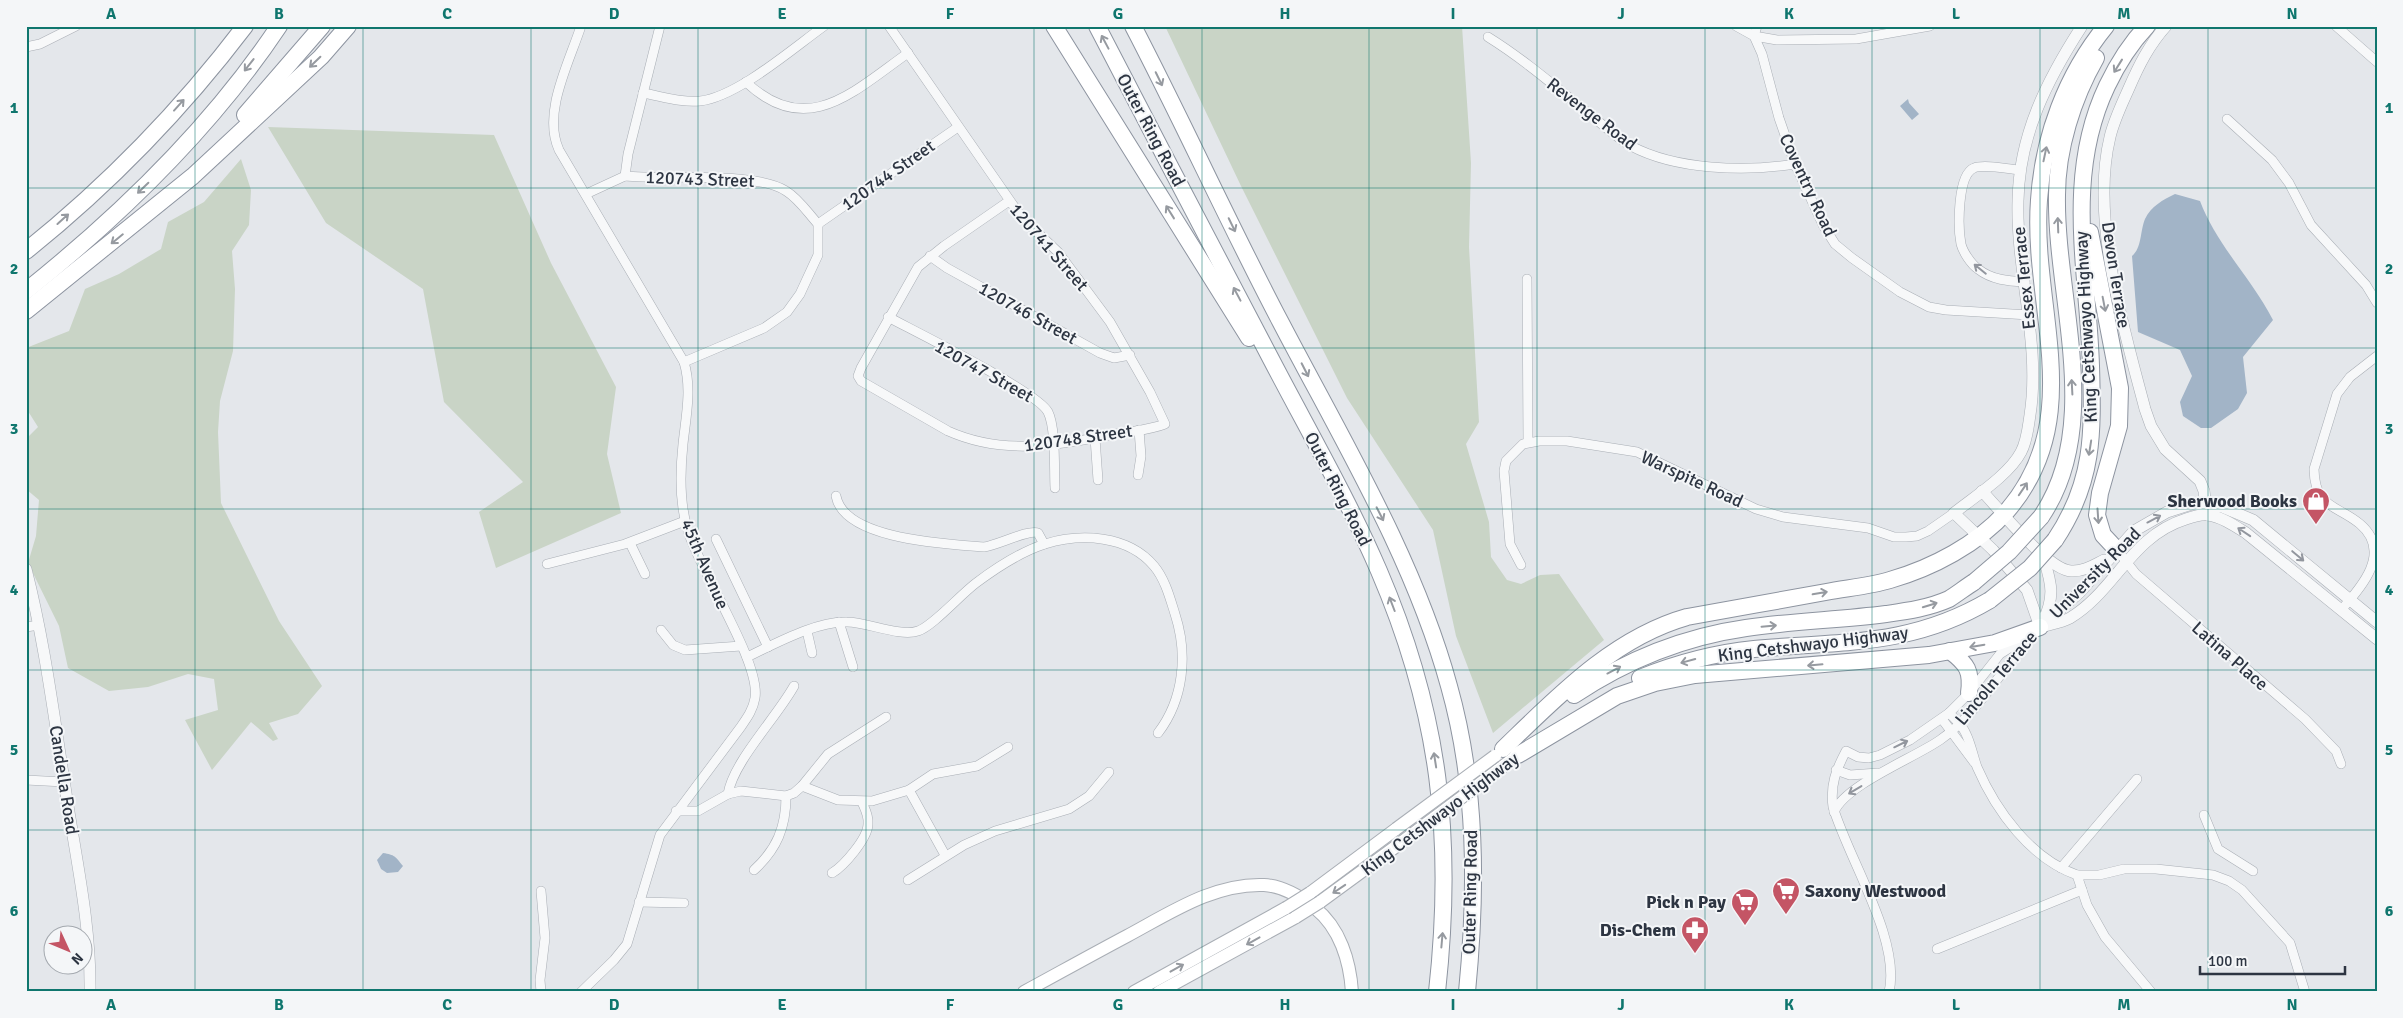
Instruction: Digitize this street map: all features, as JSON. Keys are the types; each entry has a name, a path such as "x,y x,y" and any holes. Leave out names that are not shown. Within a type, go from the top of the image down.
{"highway":[{"path":"198,84 215,49 232,26"},
{"path":"26,251 107,180 198,84 244,26"},
{"path":"26,290 84,244 159,172 210,115 279,26"},
{"path":"155,209 257,103 322,26"},
{"path":"26,311 155,209 237,136 321,57 348,26"},
{"path":"1054,26 1316,446"},
{"path":"1065,26 1124,138"},
{"name":"Outer Ring Road","path":"1097,26 1316,446 1382,578 1401,628 1426,715 1440,788 1444,829 1443,922 1437,992"},
{"path":"1499,752 1549,705 1602,661 1643,634 1664,624 1687,617 1889,580 1937,561 1978,537 2004,514 2020,494 2037,466 2049,426 2050,366 2038,201 2045,152 2061,102 2071,81 2086,54 2106,26"},
{"name":"King Cetshwayo Highway","path":"1499,752 1590,684 1633,660 1670,645 1694,638 1748,628 1870,616 1918,608 1949,598 1974,582 2009,552 2041,517 2055,492 2067,459 2073,413 2071,358 2058,238 2057,194 2059,166 2076,101 2090,69 2116,26"},
{"name":"King Cetshwayo Highway","path":"1518,756 1612,690 1662,669 1689,661 1744,651 1896,637 1948,622 1990,600 2030,568 2055,540 2078,496 2085,473 2092,436 2092,346 2081,232 2081,188 2087,142 2103,94 2114,71 2147,26"},
{"name":"Outer Ring Road","path":"1135,29 1278,317 1396,547 1432,631 1456,712 1464,751 1471,813 1474,890 1467,992"},
{"path":"2081,188 2120,388 2119,426 2100,493 2097,515 2103,535 2118,555"},
{"path":"1518,756 1618,696 1654,683 1694,675 1929,655 1995,643 2040,627"},
{"path":"1950,651 1968,668 1970,683 1968,694"}],"main road":[{"name":"King Cetshwayo Highway","path":"1134,992 1310,894 1499,752"},
{"name":"King Cetshwayo Highway","path":"1160,992 1296,918 1518,756"},
{"path":"1024,992 1177,909 1220,890 1249,885 1266,885 1285,890 1309,903 1321,913 1342,944 1349,966 1352,992"},
{"path":"1172,992 1207,966"}],"street":[{"path":"26,47 40,44 76,26"},
{"name":"45th Avenue","path":"581,26 558,93 552,126 559,150 684,362 689,389 681,478 685,521 694,548 747,657 755,682 755,697 752,711 660,835 627,944 614,960 581,992"},
{"path":"586,194 625,176 660,26"},
{"path":"643,93 697,101 715,97 746,82 824,26"},
{"name":"120741 Street","path":"889,26 1022,218 1064,260 1110,322 1130,355 1165,424"},
{"path":"1736,26 1754,36 1777,40 1856,39 1930,26"},
{"path":"1754,36 1757,26"},
{"name":"Essex Terrace","path":"1954,513 1982,491 2018,457 2026,437 2032,402 2029,315 2018,203 2020,170 2028,132 2041,95 2082,26"},
{"name":"Devon Terrace","path":"2166,26 2140,63 2110,137 2105,185 2106,216 2118,306 2145,409 2151,426 2162,444 2200,481 2206,510"},
{"path":"2336,26 2377,62"},
{"name":"Coventry Road","path":"1754,36 1762,54 1779,118 1795,164 1823,225 1835,244 1900,292 1922,304 1946,310 2029,315"},
{"name":"Revenge Road","path":"1488,37 1515,55 1626,143 1653,156 1683,164 1721,167 1779,167 1795,164"},
{"path":"746,82 770,102 779,105 809,108 825,106 847,97 908,54"},
{"path":"2227,119 2272,160 2289,183 2311,225 2366,285 2377,303"},
{"name":"120744 Street","path":"818,224 958,126"},
{"path":"2020,170 1976,167 1968,172 1960,202 1959,222 1961,245 1977,268 2000,280 2025,282"},
{"name":"120743 Street","path":"625,176 746,179 767,182 786,191 818,224"},
{"path":"888,317 913,274 930,256 1009,200"},
{"path":"684,362 764,328 787,312 800,294 818,255 818,224"},
{"name":"120746 Street","path":"930,256 947,268 1100,353 1114,358 1130,355"},
{"path":"1521,565 1510,544 1504,471 1506,460 1513,452 1528,442 1527,279"},
{"name":"120748 Street","path":"888,317 858,376 867,386 956,435 1020,448 1095,438 1165,424"},
{"name":"120747 Street","path":"888,317 1039,401 1049,413 1053,428 1052,444 1055,488"},
{"path":"2341,610 2362,586 2370,573 2373,562 2372,542 2360,524 2335,510 2322,498 2314,480 2314,468 2337,394 2350,377 2377,356"},
{"path":"1138,475 1141,456 1139,430"},
{"path":"1095,438 1098,480"},
{"name":"Warspite Road","path":"1528,442 1567,441 1636,452 1770,513 1868,528 1894,537 1917,536 1954,513"},
{"path":"1982,491 2044,558 2070,572 2085,569 2118,555"},
{"path":"836,496 838,504 849,518 882,532 952,544 984,547 998,545 1032,531 1038,533 1044,544"},
{"name":"University Road","path":"2040,627 2069,618 2089,602 2134,531 2149,521 2178,507 2192,504 2246,533 2377,640"},
{"name":"University Road","path":"2206,510 2239,513 2253,520 2377,622"},
{"path":"1954,513 2008,567 2027,590 2040,627"},
{"path":"547,564 630,543 685,521"},
{"path":"747,657 807,631 839,622 861,622 904,632 916,632 932,622 951,603 977,582 1022,554 1044,544 1089,538 1118,542 1138,552 1161,576 1179,625 1181,676 1173,711 1158,733"},
{"path":"716,539 768,647"},
{"path":"630,543 645,574"},
{"name":"University Road","path":"2040,627 2118,555"},
{"name":"Latina Place","path":"2118,555 2136,574 2305,719 2336,751 2342,764"},
{"path":"2040,627 2048,612 2052,593 2044,558"},
{"name":"Candella Road","path":"26,569 38,625 80,872 90,951 90,992"},
{"path":"839,622 854,668"},
{"path":"26,626 38,625"},
{"name":"Lincoln Terrace","path":"1889,992 1892,975 1889,947 1834,812 1832,792 1836,770 1846,751 1869,758 1880,755 1910,740 1942,719 1968,694 2000,654 2040,627"},
{"name":"Lincoln Terrace","path":"1834,812 1847,795 1881,773 1918,754 1959,724 2040,627"},
{"path":"662,630 673,645 684,650 741,646"},
{"path":"807,631 812,654"},
{"path":"728,794 738,770 778,713 794,686"},
{"path":"1949,713 1966,734 1977,766 1996,804 2008,820 2040,853 2061,868 2077,875 2092,876 2124,869 2144,869 2213,875 2229,881 2242,890 2290,943 2305,992"},
{"path":"676,811 698,811 728,794 741,791 786,796 802,786 828,754 886,717"},
{"path":"1942,719 1977,766"},
{"path":"802,786 838,800 862,802 909,790 933,774 966,769 987,762 1008,747"},
{"name":"Lincoln Terrace","path":"1836,770 1859,776 1881,773"},
{"path":"908,880 945,855 995,831 1070,809 1089,796 1109,772"},
{"path":"2061,868 2137,779"},
{"path":"26,780 64,782"},
{"path":"909,790 945,855"},
{"path":"754,870 772,849 783,830 786,796"},
{"path":"832,873 844,864 869,826 868,816 862,802"},
{"path":"2204,815 2218,849 2253,871"},
{"path":"2077,875 2082,890 2105,937 2151,992"},
{"path":"1937,949 2082,890"},
{"path":"541,891 544,938 540,980 541,992"},
{"path":"639,902 684,903"}],"green space":[{"path":"1165,26 1462,26 1471,163 1469,247 1479,422 1466,444 1489,522 1491,557 1507,580 1521,584 1540,575 1559,574 1604,640 1493,733 1456,636 1433,530 1347,398 1241,186"},
{"path":"268,127 494,135 551,263 616,387 607,454 621,513 496,568 479,512 523,482 444,402 423,289 326,223"},
{"path":"241,159 251,190 249,225 232,251 235,289 233,351 220,401 218,432 221,503 279,621 322,686 298,714 269,723 278,739 273,741 251,722 212,770 185,720 218,710 214,679 188,674 148,687 109,691 68,668 59,626 28,563 36,536 39,500 26,489 26,439 38,427 26,408 26,348 69,331 85,289 119,274 161,249 168,222 204,202"}],"water":[{"path":"1908,99 1909,103 1919,114 1912,120 1900,106"},
{"path":"2175,194 2200,201 2215,232 2273,320 2243,357 2247,393 2238,409 2211,428 2201,428 2183,416 2180,402 2192,376 2180,350 2138,332 2132,256 2138,249 2143,224 2148,214 2158,204"},
{"path":"383,853 394,856 403,866 398,872 387,873 381,869 377,860"}],"place":[{"name":"Sherwood Books","path":"2316,525"},
{"name":"Saxony Westwood","path":"1786,915"},
{"name":"Pick n Pay","path":"1745,926"},
{"name":"Dis-Chem","path":"1695,954"}]}
